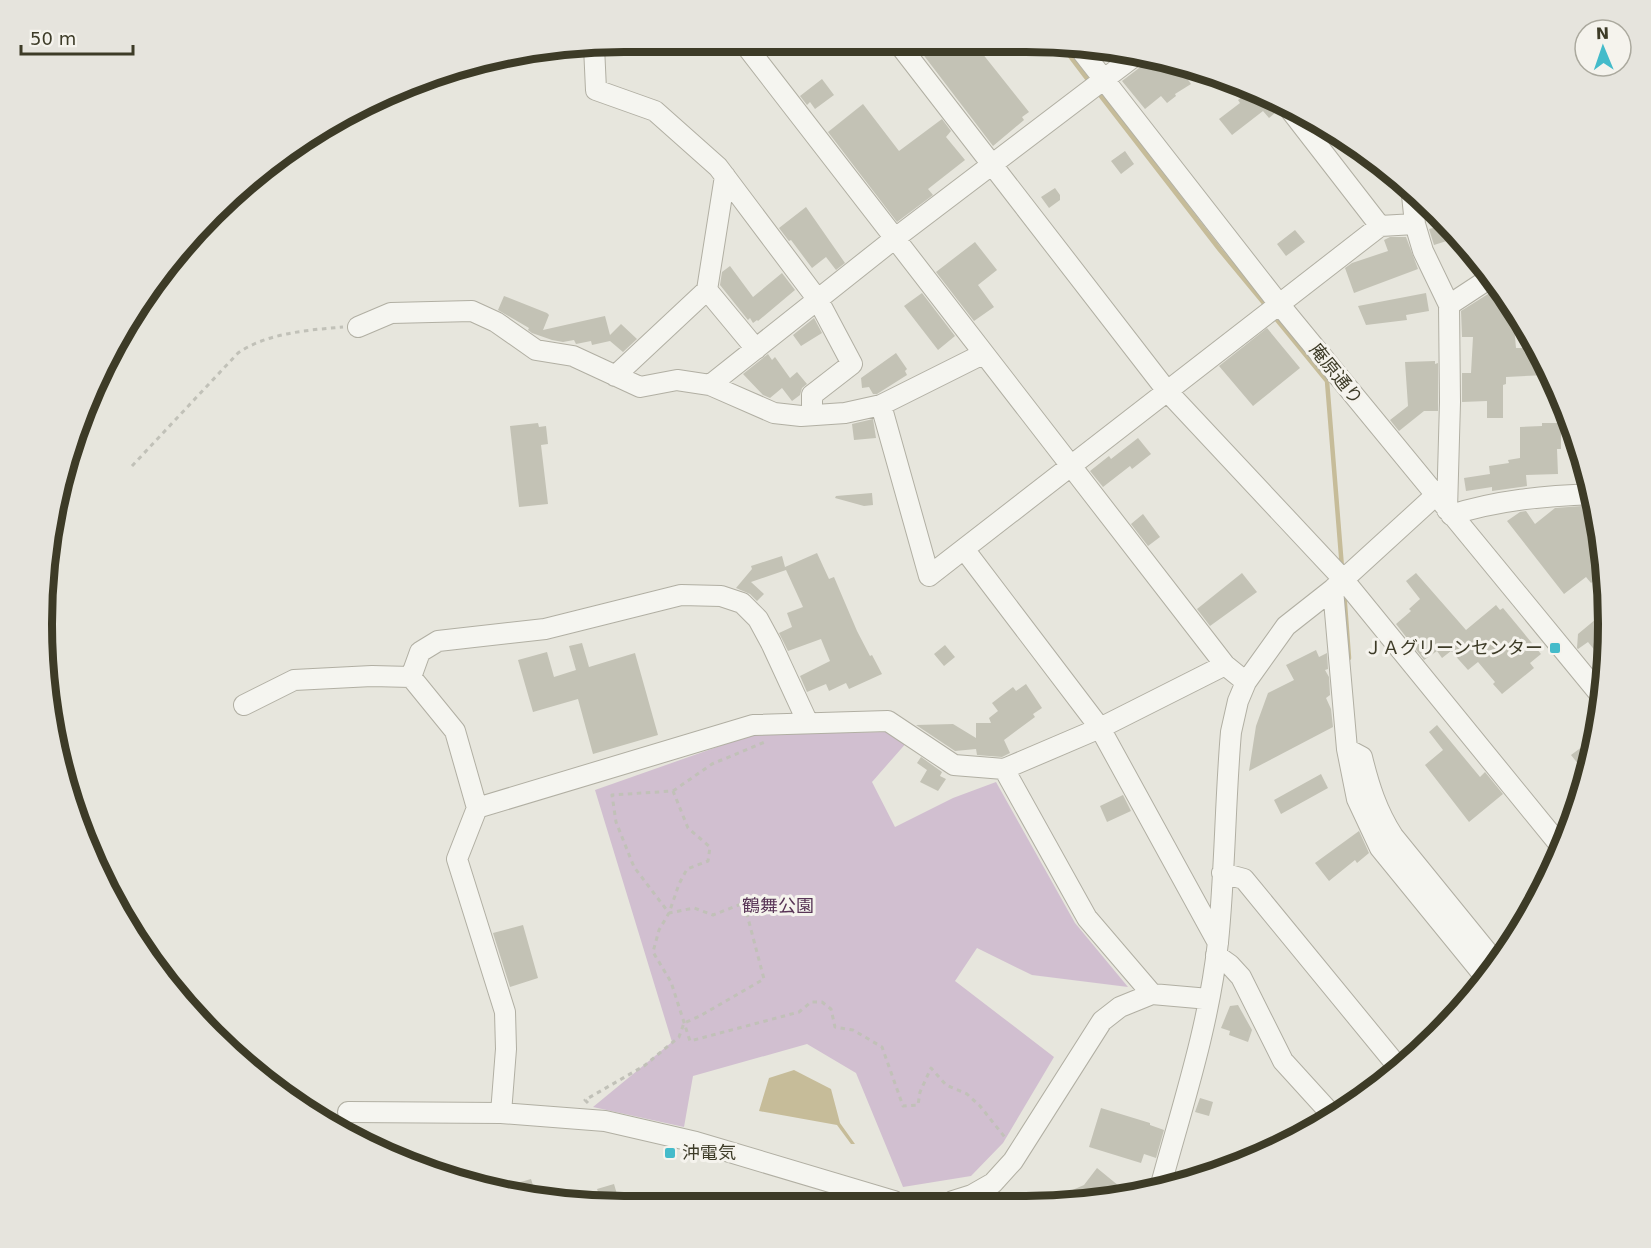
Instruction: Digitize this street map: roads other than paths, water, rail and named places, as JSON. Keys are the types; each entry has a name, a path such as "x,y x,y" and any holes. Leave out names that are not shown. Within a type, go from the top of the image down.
{"street":[{"path":"751,52 1225,665 1246,682"},
{"path":"905,52 1167,391 1338,584 1556,841"},
{"path":"594,54 596,90 655,111 718,167 818,300 852,364 812,395 812,415"},
{"name":"庵原通り","path":"1085,56 1279,304 1595,688"},
{"path":"710,385 894,239 1128,61"},
{"path":"1299,121 1380,226"},
{"path":"615,376 707,290 725,176"},
{"path":"1413,202 1415,224 1424,251 1449,305 1450,402 1445,507"},
{"path":"881,405 929,576 1380,226 1415,224"},
{"path":"1449,305 1484,282"},
{"path":"707,290 756,349"},
{"path":"358,327 391,313 472,311 496,322 536,350 573,356 640,387 677,380 710,385 774,413 812,415 845,413 881,405 983,354"},
{"path":"1163,1179 1198,1052 1209,999 1217,949 1231,732 1238,701 1246,682 1286,626 1338,584 1445,507 1482,505 1541,496 1583,494"},
{"path":"964,549 1100,728 1217,949 1241,977 1283,1061 1327,1110"},
{"path":"1338,584 1347,748 1357,799 1380,848 1480,972"},
{"path":"411,677 420,652 438,641 545,629 681,595 721,596 742,603 758,620 808,723"},
{"path":"477,808 753,725 888,721 954,765 1004,769 1100,728 1225,665"},
{"path":"244,705 294,680 372,676 411,677 455,731 477,808 457,860 505,1012 506,1049 501,1113"},
{"path":"1347,748 1362,757 1369,789 1381,818 1393,836 1491,957"},
{"path":"1004,769 1087,918 1152,994"},
{"path":"1222,873 1244,879 1394,1062"},
{"path":"969,1196 993,1183 1013,1161 1102,1021 1120,1007 1152,994 1209,999"},
{"path":"348,1112 501,1113 604,1121 696,1142 877,1196"}],"waterway":[{"path":"1069,54 1091,84"},
{"path":"1097,91 1220,250 1268,308"},
{"path":"1273,315 1327,381 1342,568"},
{"path":"1344,591 1349,658"}],"place":[{"name":"ＪＡグリーンセンター","path":"1555,648"},
{"name":"沖電気","path":"670,1153"}],"park label":[{"name":"鶴舞公園","path":"778,906"}]}
